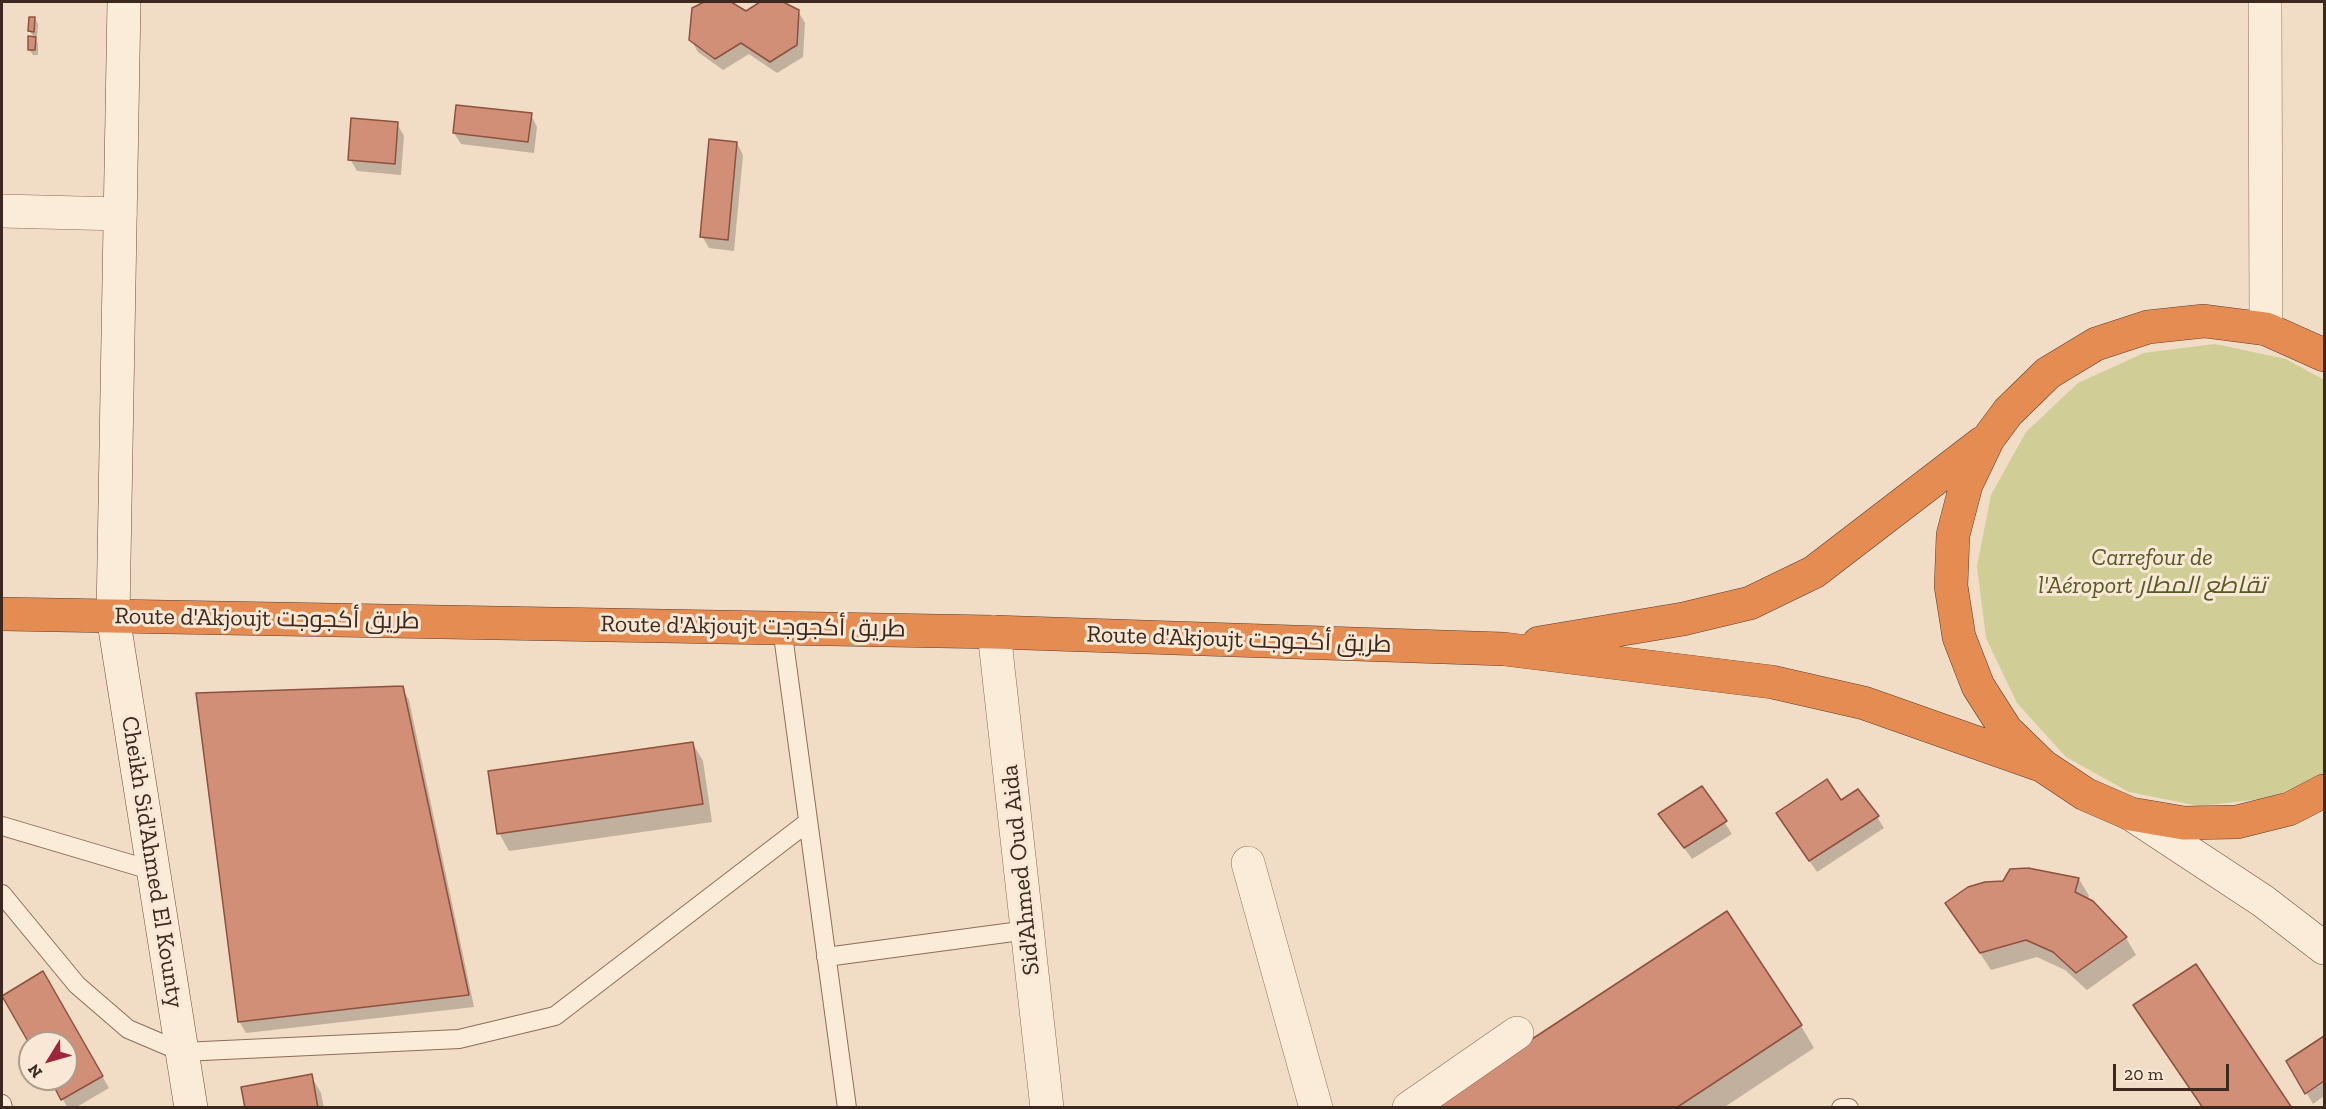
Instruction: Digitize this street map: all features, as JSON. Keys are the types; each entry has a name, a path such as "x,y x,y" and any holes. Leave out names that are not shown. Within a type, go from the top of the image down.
{"highway":[{"path":"2325,355 2266,329 2204,321 2148,327 2096,344 2048,373 2008,412 1988,439 1966,485 1953,535 1951,586 1959,637 1978,686 2006,730 2043,766 2085,794 2131,814 2184,823 2237,822 2289,809 2325,791"},
{"name":"Route d'Akjoujt طريق أكجوجت","path":"1504,649 1683,620 1750,603 1814,572 1988,439"},
{"name":"Route d'Akjoujt طريق أكجوجت","path":"2,614 994,632 1504,649 1772,682 1864,703 1950,731 2043,766"}],"street":[{"name":"Cheikh Sid'Ahmed El Kounty","path":"124,2 113,616 191,1107"},
{"path":"2265,2 2266,329"},
{"path":"2,211 120,214"},
{"name":"Sid'Ahmed Oud Aida","path":"994,632 1047,1107"},
{"path":"2131,814 2263,901 2325,948"},
{"path":"1248,863 1316,1107"},
{"path":"1409,1107 1517,1033"}],"lane":[{"path":"782,628 847,1107"},
{"path":"2,894 77,985 128,1029 182,1052 459,1039 555,1016 808,822"},
{"path":"2,825 154,871"},
{"path":"826,957 1028,930"},
{"path":"1841,1107 1849,1107"}],"green space":[{"name":"Carrefour de l'Aéroport تقاطع المطار","path":"2215,344 2286,359 2324,380 2324,773 2271,798 2199,806 2129,792 2066,757 2017,703 1986,638 1977,566 1991,495 2026,432 2078,383 2144,353"}],"building":[{"path":"704,2 731,2 746,11 760,2 783,2 799,10 797,45 770,62 741,43 715,59 689,40 692,8"},
{"path":"29,17 35,17 34,32 28,31"},
{"path":"28,36 36,37 35,50 28,50"},
{"path":"456,105 532,113 528,142 453,133"},
{"path":"351,118 398,122 395,164 348,160"},
{"path":"709,139 737,142 728,240 700,237"},
{"path":"403,686 469,995 238,1022 196,693"},
{"path":"693,742 703,804 497,834 488,771"},
{"path":"1827,779 1841,800 1858,789 1879,816 1809,861 1776,813"},
{"path":"1702,786 1727,821 1684,848 1658,814"},
{"path":"2028,868 2079,878 2075,892 2093,901 2127,937 2076,973 2053,952 2026,940 1980,953 1945,903 1968,887 1985,882 2003,881 2010,869"},
{"path":"1727,911 1802,1025 1676,1108 1427,1108"},
{"path":"2196,964 2292,1108 2203,1108 2133,1005"},
{"path":"43,971 77,1031 22,1031 2,996"},
{"path":"78,1032 103,1076 78,1090"},
{"path":"2324,1036 2324,1081 2305,1094 2286,1061"},
{"path":"312,1074 318,1108 245,1108 241,1087"},
{"path":"56,1091 77,1091 61,1100"}]}
